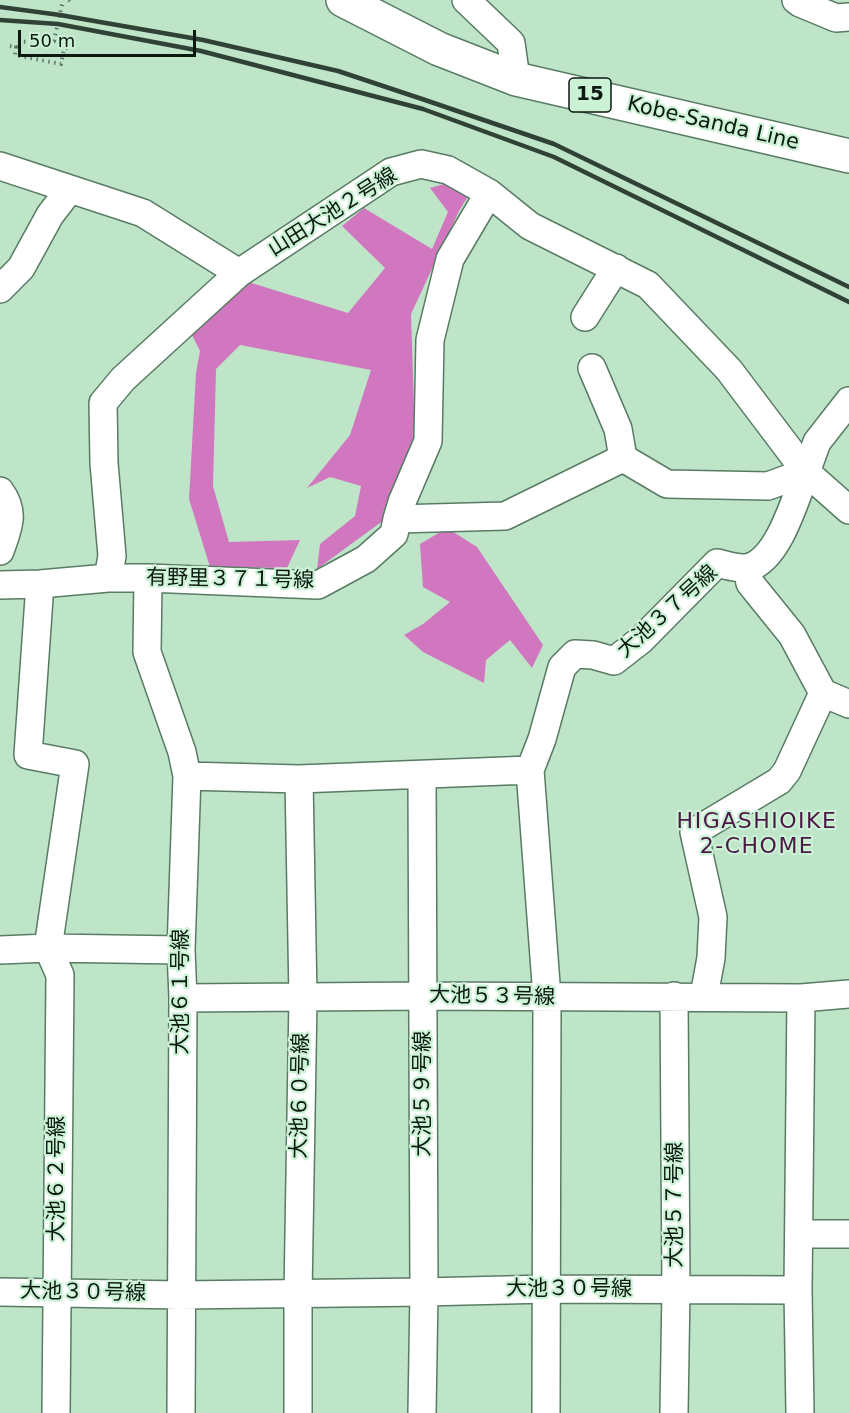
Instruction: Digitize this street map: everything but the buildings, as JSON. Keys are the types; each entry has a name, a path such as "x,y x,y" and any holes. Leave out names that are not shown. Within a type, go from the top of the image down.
{"main road":[{"name":"Kobe-Sanda Line","path":"343,0 438,49 516,79 849,156"}],"street":[{"path":"466,0 511,43 516,79"},
{"path":"796,0 836,18 849,17"},
{"name":"山田大池２号線","path":"108,578 112,556 104,463 104,403 123,379 239,273 391,172 420,164 448,170 489,193 530,226 648,285 729,370 807,472 849,510"},
{"path":"0,166 143,213 239,273"},
{"path":"0,289 21,268 50,215 70,189"},
{"name":"有野里３７１号線","path":"108,578 318,585 366,559 394,534 402,502 428,441 430,340 450,259 489,193"},
{"path":"585,318 616,268"},
{"path":"592,368 618,429 623,458 667,484 768,486 807,472 818,442 849,401"},
{"path":"397,519 505,516 623,458"},
{"name":"大池３７号線","path":"546,1413 547,997 530,770 542,739 561,667 575,654 593,655 614,661 641,640 717,563 747,568 758,563 774,548 807,472"},
{"path":"0,491 5,498 11,522 0,551"},
{"path":"747,568 750,583 792,635 823,693 849,704"},
{"path":"0,585 108,578"},
{"name":"大池６１号線","path":"148,578 147,652 182,752 187,776 181,950 183,998 181,1413"},
{"path":"40,584 28,755 75,764 48,948"},
{"path":"704,996 711,958 713,917 694,832 779,781 787,771 823,693"},
{"path":"187,776 299,779 530,770"},
{"name":"大池５９号線","path":"422,775 424,996 422,1413"},
{"name":"大池６０号線","path":"298,1413 303,998 299,779"},
{"path":"0,950 48,948 181,950"},
{"name":"大池６２号線","path":"48,948 60,975 56,1413"},
{"path":"800,1413 798,1290 801,998 849,994"},
{"name":"大池５７号線","path":"674,996 676,1290 674,1413"},
{"name":"大池５３号線","path":"183,998 704,996 801,998"},
{"path":"799,1234 849,1234"},
{"name":"大池３０号線","path":"0,1292 298,1294 547,1289 798,1290"}],"path":[{"path":"63,0 54,41 17,42 15,55 61,64 64,49 73,45"},
{"path":"10,46 16,47"}],"shaded area":[{"path":"454,181 472,190 459,211 411,314 415,440 391,515 317,569 320,544 355,516 361,486 330,477 307,488 350,435 371,370 240,345 216,369 213,486 229,542 300,540 287,568 210,567 189,499 196,373 200,351 189,329 242,280 348,313 385,268 342,226 364,208 432,249 448,212 430,188"},
{"path":"447,528 477,547 543,645 532,668 510,640 486,660 484,683 423,652 404,635 423,624 450,602 423,587 420,544"}],"railway":[{"path":"0,7 203,40 338,71 554,144 849,287"},
{"path":"0,20 58,24 201,51 423,109 554,157 849,302"}],"district":[{"name":"HIGASHIOIKE 2-CHOME","path":"757,834"}]}
